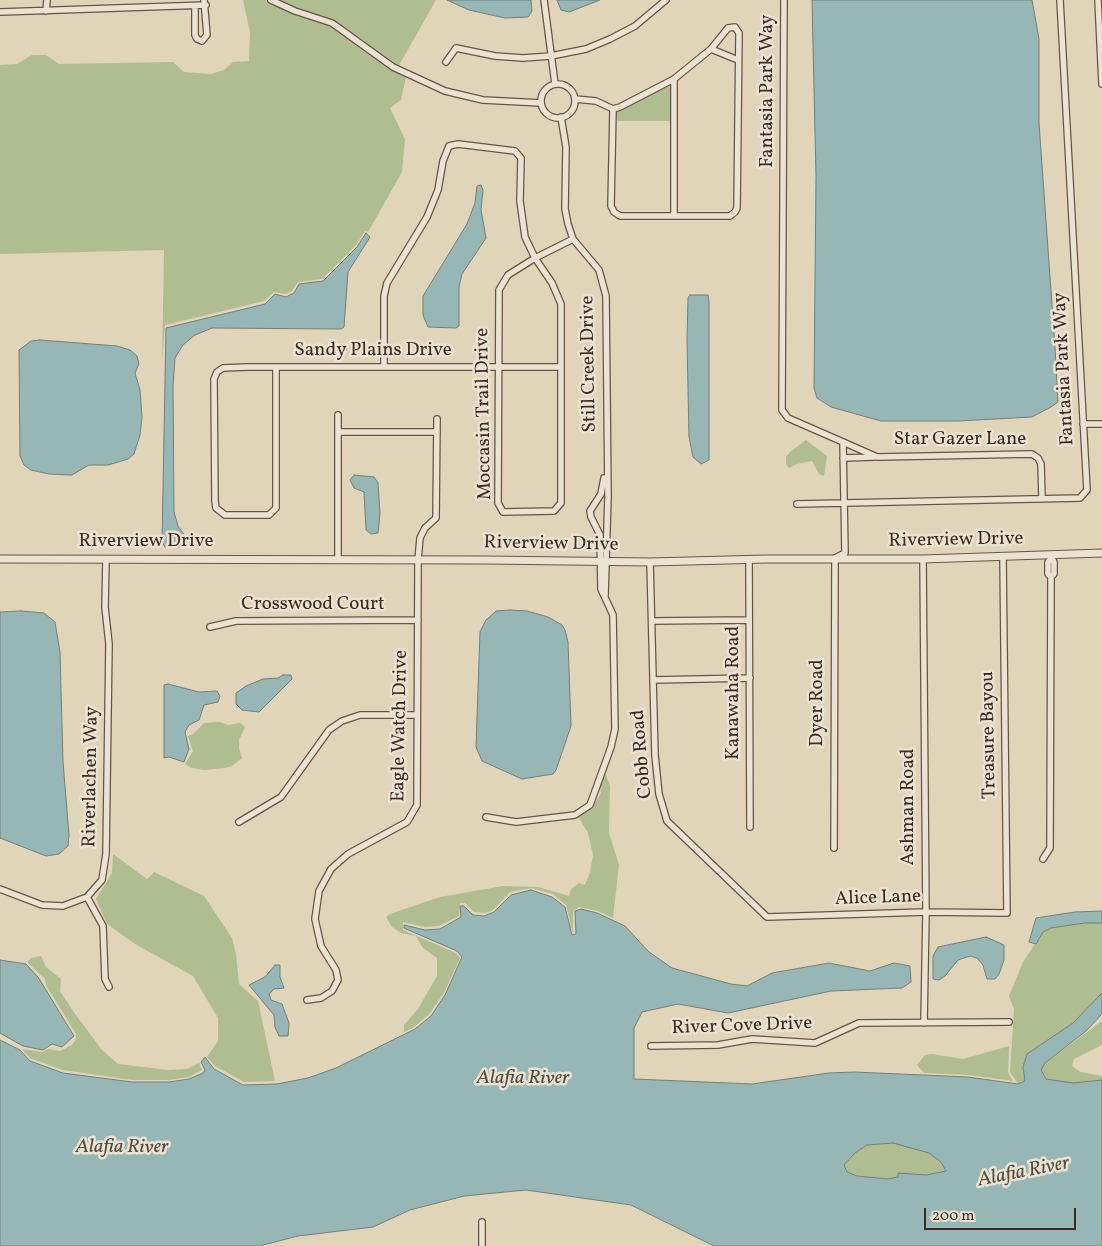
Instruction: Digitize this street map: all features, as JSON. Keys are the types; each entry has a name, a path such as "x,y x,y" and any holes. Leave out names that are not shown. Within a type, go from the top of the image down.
{"street":[{"path":"46,0 46,11"},
{"path":"112,0 112,8"},
{"path":"271,0 332,24 392,67 445,91 483,100 541,103"},
{"path":"544,0 556,84"},
{"path":"446,62 456,48 495,56 523,58 551,56 586,49 634,26 666,0"},
{"name":"Fantasia Park Way","path":"784,0 782,410 788,418 843,442"},
{"name":"Fantasia Park Way","path":"797,504 1080,498 1087,490 1060,0"},
{"path":"1098,0 1102,84"},
{"path":"0,12 195,6 205,3 207,35 202,41 197,39 195,35 195,6"},
{"path":"735,27 739,33 737,208 730,216 620,216 614,212 611,206 613,109 674,79 711,49 728,28 735,27"},
{"path":"711,49 738,60"},
{"path":"674,79 674,215"},
{"path":"556,84 570,89 575,99 573,108 561,117 556,118 546,113 541,103 546,88 556,84"},
{"path":"575,99 596,101 613,109"},
{"name":"Still Creek Drive","path":"561,117 566,147 565,209 573,239 599,270 606,296 606,508 603,562"},
{"name":"Moccasin Trail Drive","path":"384,367 384,296 386,283 427,217 438,190 444,161 450,146 458,144 515,151 521,158 522,219 525,237 535,258 552,283 561,304 561,502 554,511 503,512 498,503 499,290 508,275 535,258 573,239"},
{"name":"Sandy Plains Drive","path":"276,367 276,508 269,515 225,515 216,508 215,501 214,379 217,372 224,368 276,367 560,367"},
{"path":"338,415 338,560"},
{"name":"Eagle Watch Drive","path":"307,1000 321,998 332,992 338,980 336,970 321,946 315,919 318,892 331,869 348,854 407,822 418,805 418,560 420,538 425,528 436,518 437,419"},
{"path":"1083,424 1102,424"},
{"path":"338,432 437,432"},
{"path":"835,558 845,553 843,442"},
{"name":"Star Gazer Lane","path":"843,442 877,456 1032,454 1038,458 1041,464 1042,498"},
{"path":"843,458 877,456"},
{"name":"Still Creek Drive","path":"603,562 600,535 590,517 594,505 601,494 606,471"},
{"path":"594,505 606,508"},
{"name":"Riverview Drive","path":"0,559 650,562 835,558 923,559 1102,553"},
{"path":"1043,859 1050,848 1051,577 1048,574 1048,562 1051,556"},
{"name":"Treasure Bayou","path":"1003,557 1007,913"},
{"name":"Dyer Road","path":"834,848 835,558"},
{"name":"Riverlachen Way","path":"87,897 102,880 106,854 109,644 104,607 106,559"},
{"name":"Kanawaha Road","path":"749,559 750,827"},
{"name":"Ashman Road","path":"923,559 926,912 924,1023"},
{"path":"486,817 516,822 575,815 590,806 615,729 613,615 605,595 603,562"},
{"name":"Cobb Road","path":"650,562 659,794 667,822 754,907"},
{"name":"Crosswood Court","path":"210,627 236,621 418,620"},
{"path":"652,621 749,620"},
{"path":"654,680 750,678"},
{"path":"239,822 280,797 329,730 342,721 360,715 417,715"},
{"path":"0,889 42,905 63,906 87,897 103,926 104,979 109,987"},
{"name":"Alice Lane","path":"754,907 767,917 926,912 1007,913"},
{"path":"924,1023 1009,1022"},
{"name":"River Cove Drive","path":"651,1046 718,1045 752,1040 815,1043 859,1023 924,1023"},
{"path":"482,1222 482,1246"}],"green space":[{"path":"243,0 266,0 294,14 331,26 371,56 406,77 401,100 390,108 405,139 402,172 368,232 365,231 356,245 322,279 298,282 292,291 285,294 274,292 264,301 165,325 162,363 164,250 0,254 0,65 17,64 32,55 46,55 59,64 173,62 184,72 211,74 224,70 233,62 249,61 250,32"},
{"path":"276,0 436,0 398,67 334,21"},
{"path":"672,85 672,121 617,121 617,110"},
{"path":"806,440 827,456 824,476 819,474 812,461 789,468 786,464 786,457 790,452"},
{"path":"219,722 228,725 240,723 245,727 239,740 242,758 232,766 225,768 204,770 192,768 185,764 193,751 188,736 193,734 204,723"},
{"path":"605,772 610,786 609,833 619,865 613,918 598,911 579,907 573,911 573,933 566,905 553,894 531,888 510,892 493,910 484,913 474,912 465,903 460,903 459,916 439,926 425,927 403,922 403,930 456,953 460,958 444,993 429,1014 414,1027 404,1032 404,1025 418,1009 437,976 437,958 423,948 416,936 401,933 392,927 386,917 440,897 503,886 538,887 569,896 571,889 579,883 585,885 593,855 588,833 578,816 593,807 601,793 600,786"},
{"path":"113,854 147,879 154,872 204,896 232,938 236,954 239,984 258,1001 275,1081 244,1082 215,1066 207,1057 218,1041 218,1018 193,976 135,944 107,924 96,899 112,873"},
{"path":"1084,923 1102,923 1102,993 1073,1023 1027,1054 1023,1067 1025,1081 1018,1084 1010,1072 1014,1009 1009,996 1023,962 1043,932 1051,928"},
{"path":"41,956 46,967 61,979 60,991 73,1011 102,1050 118,1064 168,1070 187,1069 199,1063 202,1070 189,1077 169,1080 132,1080 63,1070 30,1058 22,1049 42,1052 49,1049 60,1051 72,1045 76,1039 76,1034 46,985 45,979 27,962 31,958"},
{"path":"1102,1021 1102,1045 1074,1059 1072,1066 1081,1072 1102,1076 1102,1080 1073,1083 1045,1079 1041,1070 1045,1063"},
{"path":"1009,1046 1008,1073 1013,1081 969,1075 924,1073 917,1065 925,1055 932,1054 963,1059"},
{"path":"893,1143 929,1152 941,1162 946,1171 926,1175 898,1173 898,1177 888,1179 857,1176 847,1172 844,1165 855,1153 867,1145"}],"water":[{"path":"447,0 531,0 532,11 528,17 505,18 469,10"},
{"path":"557,0 600,0 569,12 561,10"},
{"path":"812,0 1032,0 1039,39 1039,123 1058,402 1051,407 1032,417 958,421 881,421 831,407 817,398 814,388 816,176"},
{"path":"481,185 483,190 481,210 486,238 462,274 459,287 459,326 456,328 428,327 423,315 423,296 467,224 475,203 477,186"},
{"path":"366,233 370,237 348,272 344,327 341,329 212,328 195,335 183,345 175,358 173,386 174,512 178,526 185,536 193,542 194,547 165,547 162,542 166,328 265,304 275,294 286,297 294,293 299,284 323,281 357,247"},
{"path":"690,295 708,295 709,302 709,460 701,464 693,457 689,437 687,340 688,298"},
{"path":"40,340 117,346 130,350 137,356 139,364 135,373 140,390 142,417 140,435 134,454 128,459 108,465 89,465 72,475 49,474 31,470 24,465 20,456 19,350 31,341"},
{"path":"354,475 374,477 378,483 380,514 378,533 371,534 366,530 364,492 354,488 350,480"},
{"path":"496,611 527,611 548,617 562,625 565,630 568,642 571,726 553,774 522,779 482,761 476,747 480,632 486,620"},
{"path":"0,612 44,613 55,622 60,652 63,762 69,835 68,846 59,854 46,856 0,838"},
{"path":"283,675 291,675 292,679 259,712 242,710 236,704 236,693 246,686 263,679 278,678"},
{"path":"168,684 199,692 217,691 220,696 218,702 204,705 199,720 189,725 185,732 189,749 184,762 169,757 164,758 164,685"},
{"name":"Alafia River","path":"531,890 552,897 565,907 572,935 576,934 575,911 581,909 597,913 625,926 649,952 672,968 731,984 747,986 772,973 829,963 870,971 894,963 910,966 911,982 902,988 831,991 728,1013 678,1004 642,1012 634,1028 634,1079 752,1084 829,1073 854,1072 968,1077 1018,1084 1025,1081 1023,1067 1027,1054 1073,1023 1102,993 1102,1014 1086,1031 1045,1063 1041,1070 1046,1079 1073,1083 1102,1080 1102,1246 714,1246 631,1205 526,1190 464,1196 410,1210 373,1227 298,1236 259,1246 0,1246 0,1040 20,1050 30,1061 63,1073 132,1082 169,1082 189,1079 203,1073 205,1070 201,1062 205,1057 214,1069 243,1085 277,1084 308,1078 336,1068 415,1029 431,1016 445,995 462,957 457,951 404,928 404,925 425,930 440,929 461,917 460,906 464,906 473,915 484,916 494,912 511,895","holes":["893,1143 929,1153 941,1162 946,1171 926,1175 898,1173 898,1177 888,1179 857,1176 847,1172 844,1165 855,1153 867,1145"]},
{"path":"1102,911 1102,923 1084,923 1051,928 1043,932 1036,944 1029,942 1036,918 1075,912"},
{"path":"986,937 1004,945 1004,960 995,979 987,979 983,965 977,958 970,956 958,960 945,976 939,980 933,979 933,956 938,947"},
{"path":"0,960 26,964 38,977 74,1036 62,1047 52,1044 43,1050 23,1046 0,1033"},
{"path":"275,965 280,965 280,977 284,988 274,989 269,994 271,1000 282,1004 289,1023 288,1036 279,1036 275,1027 274,1015 249,985 265,977"}]}
